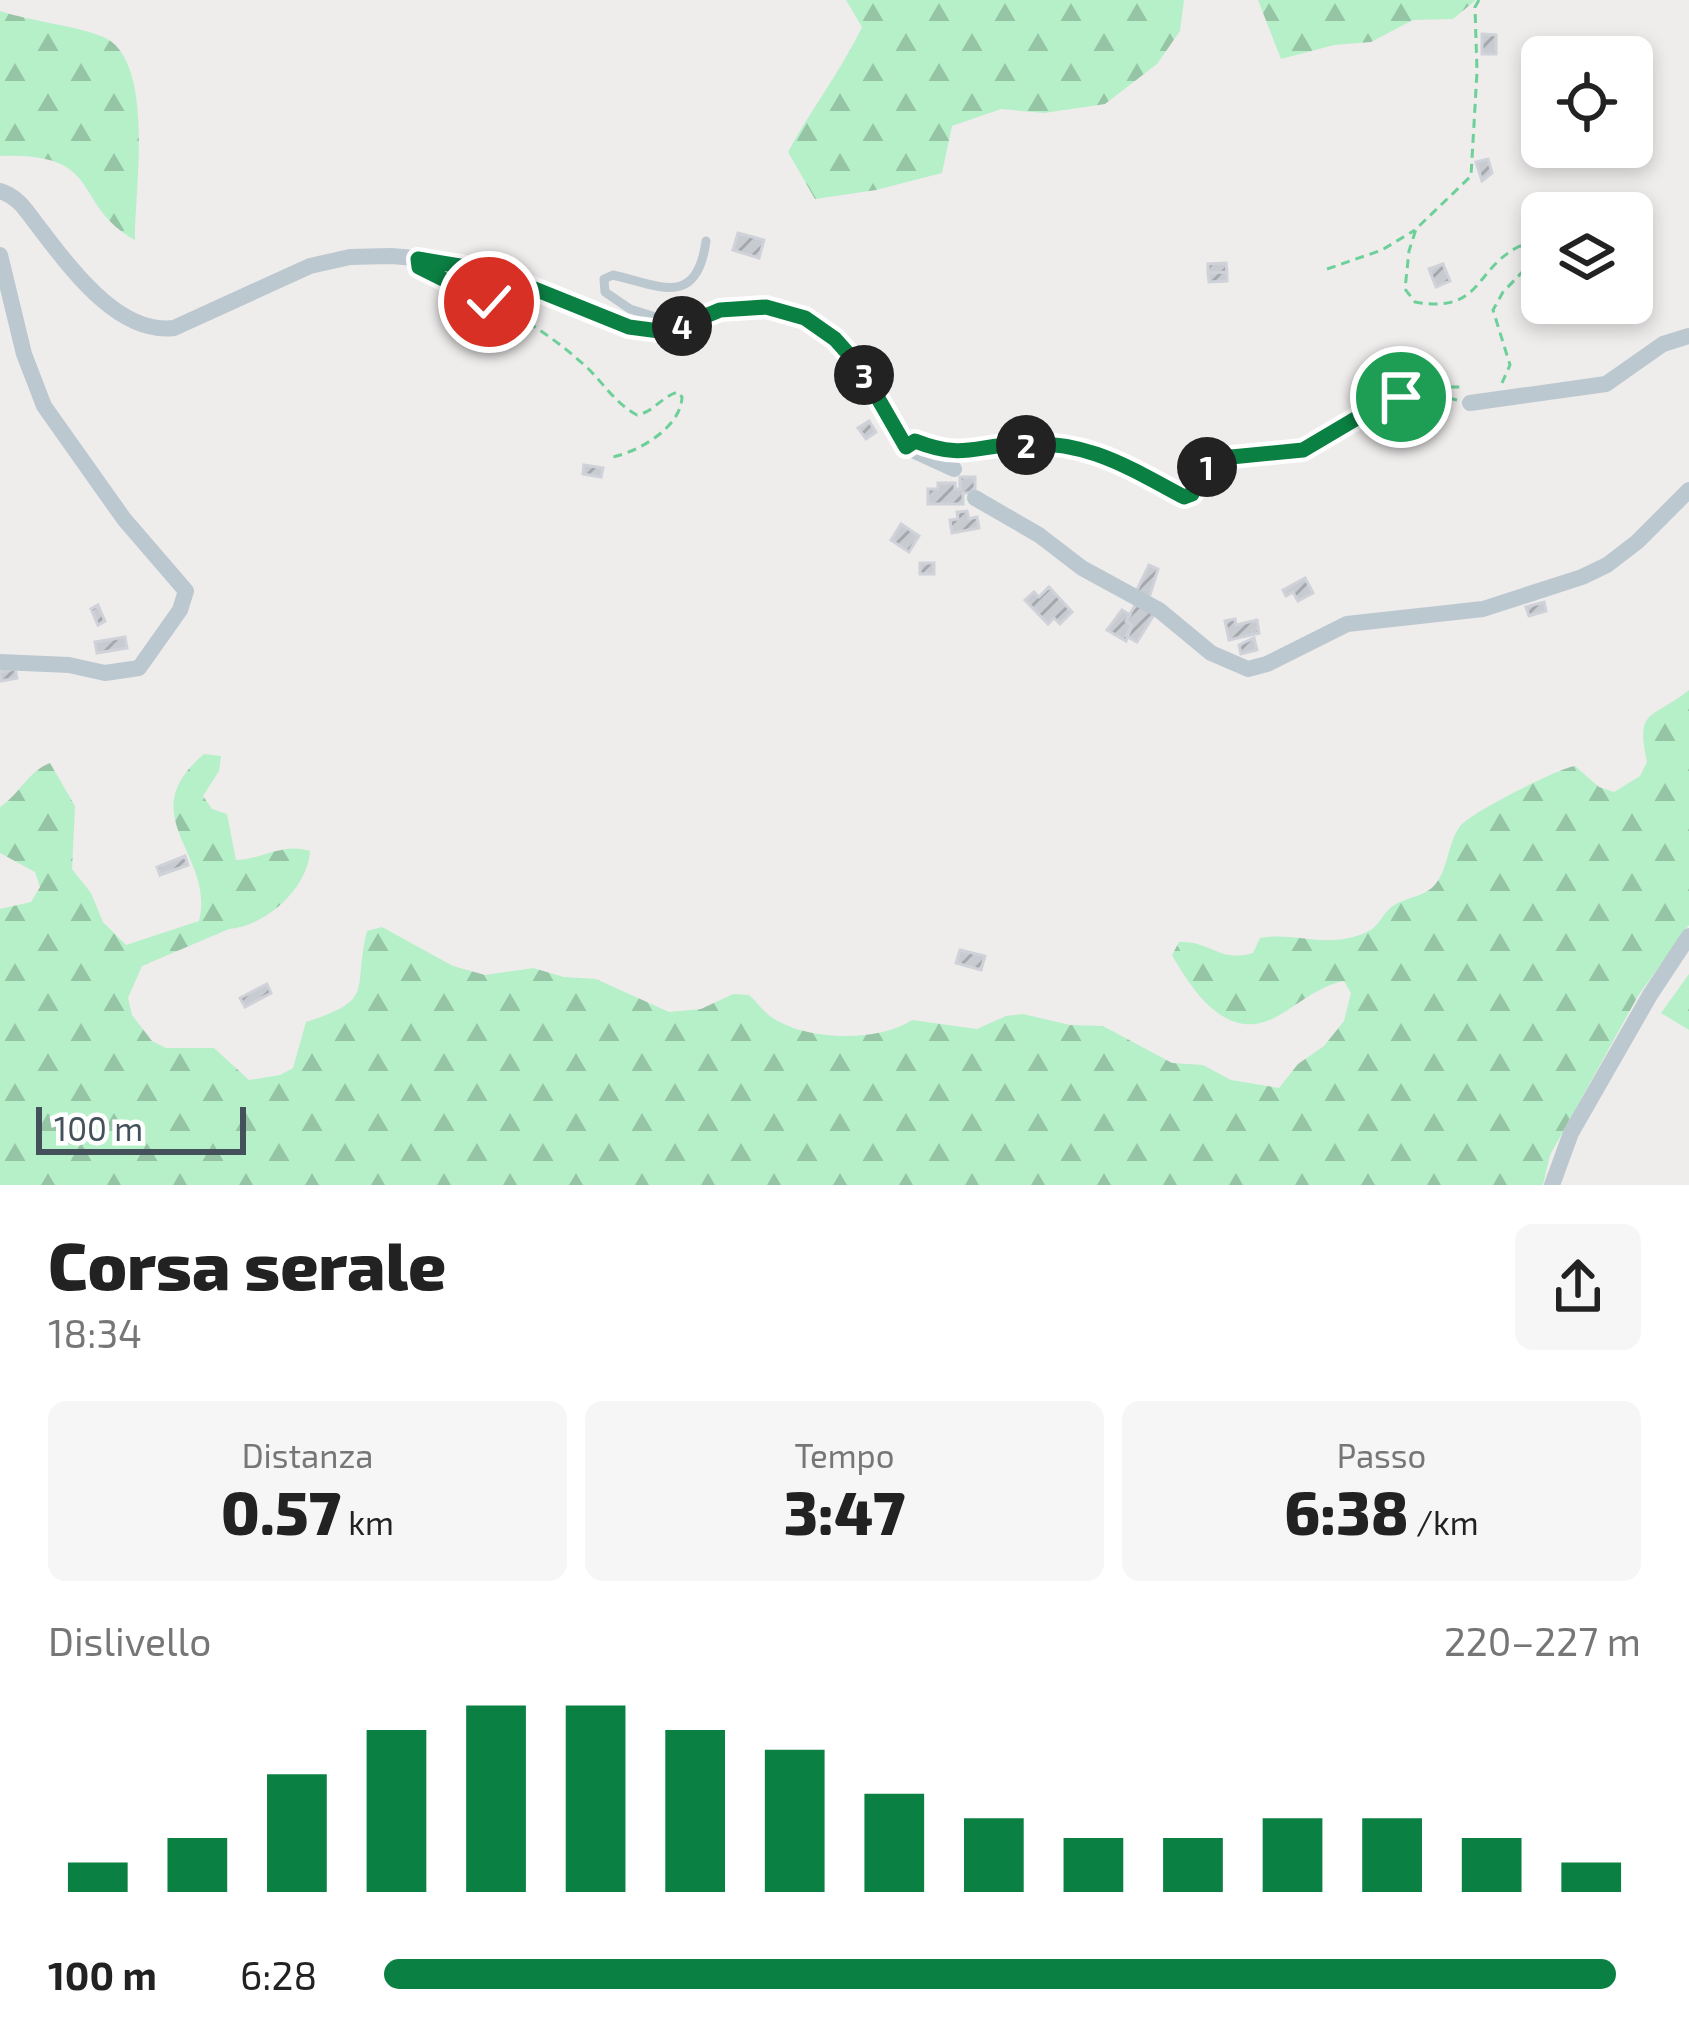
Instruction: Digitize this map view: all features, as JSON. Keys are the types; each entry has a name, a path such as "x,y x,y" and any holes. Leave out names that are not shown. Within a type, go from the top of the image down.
{"street":[{"path":"0,191 19,200 68,265 124,317 153,331 175,328 310,266 350,257 418,259 490,271 629,327 667,332 720,310 766,307 805,318 835,339 860,367 906,447 954,460"},
{"path":"0,255 24,354 44,406 124,519 186,591 180,610 139,668 105,673 70,665 0,662"},
{"path":"1467,395 1606,385 1664,344 1689,336"},
{"path":"975,498 1039,535 1082,568 1159,610 1211,653 1248,669 1347,624 1483,609 1582,577 1637,542 1689,490"},
{"path":"1552,1185 1571,1133 1650,994 1689,937"}],"lane":[{"path":"683,325 615,302 605,292 604,279 614,275 662,289 677,287 693,280 701,269 706,241"}],"path":[{"path":"1327,269 1382,250 1416,229 1472,176 1475,7 1479,0"},
{"path":"1416,229 1408,251 1405,289 1415,302 1470,297 1502,255 1520,245 1532,248 1532,262 1493,310 1510,365 1502,383"},
{"path":"418,259 419,267 430,274 489,302 558,344 599,379 616,403 637,415 678,392 682,409 675,419 634,451 613,458"},
{"path":"1426,392 1432,385 1467,395"},
{"path":"954,460 1015,444 1088,448 1184,497 1192,494 1206,467 1221,458 1303,450 1379,405 1426,392 1467,395"}],"green space":[{"path":"846,0 1184,0 1180,31 1157,64 1105,104 1044,113 1001,109 952,126 942,173 815,199 788,152 862,27"},
{"path":"1258,0 1476,0 1453,19 1413,20 1371,42 1334,45 1281,59"},
{"path":"0,11 89,32 118,49 130,70 139,128 135,240 101,211 72,171 34,157 0,156"},
{"path":"1689,690 1689,925 1638,996 1550,1155 1543,1185 0,1185 0,909 31,902 40,887 35,872 0,853 0,807 50,763 75,806 72,869 91,893 103,922 126,945 199,921 197,875 174,816 174,797 183,776 204,754 221,756 219,771 203,796 212,809 227,814 236,860 291,848 310,851 302,878 283,903 257,921 142,966 128,998 132,1015 152,1041 166,1048 214,1048 249,1080 293,1068 306,1022 353,999 367,931 382,927 453,966 485,975 533,968 596,979 669,1012 701,1009 733,994 749,995 784,1024 841,1036 880,1033 912,1020 977,1029 1023,1014 1070,1025 1103,1026 1172,1063 1203,1065 1231,1080 1279,1088 1344,1021 1351,993 1344,981 1317,991 1276,1017 1242,1024 1213,1009 1190,983 1172,955 1179,942 1241,955 1253,953 1260,938 1340,940 1369,931 1394,905 1436,884 1461,825 1498,801 1575,766 1599,787 1614,792 1640,776 1647,762 1645,723"},
{"path":"1689,974 1689,1030 1661,1013"}],"building":[{"path":"1482,34 1496,35 1496,54 1482,54"},
{"path":"1488,159 1492,173 1482,181 1476,162"},
{"path":"738,233 764,240 759,258 733,250"},
{"path":"1226,263 1227,272 1208,273 1208,264"},
{"path":"1443,264 1450,281 1436,287 1429,269"},
{"path":"1227,272 1227,281 1209,282 1208,273"},
{"path":"869,421 876,432 866,439 858,428"},
{"path":"584,465 603,468 601,477 583,474"},
{"path":"960,477 975,477 975,493 963,493 963,504 928,504 928,489 938,489 938,483 955,483 955,489 960,489"},
{"path":"967,511 969,519 977,517 979,528 952,533 950,520 958,519 957,512"},
{"path":"901,524 919,536 909,552 891,540"},
{"path":"920,563 934,563 934,574 920,574"},
{"path":"1149,565 1158,569 1148,601 1135,594"},
{"path":"1305,578 1313,593 1298,601 1293,592 1286,596 1283,590"},
{"path":"1049,587 1072,612 1060,624 1054,618 1048,624 1025,600 1034,592 1039,597"},
{"path":"1137,602 1155,613 1137,642 1126,636 1132,625 1126,621"},
{"path":"1544,602 1546,611 1529,616 1526,607"},
{"path":"98,605 105,621 98,625 91,609"},
{"path":"1122,610 1130,615 1126,621 1132,625 1126,641 1107,630"},
{"path":"1235,619 1236,625 1257,620 1259,633 1229,640 1225,621"},
{"path":"125,637 127,648 97,653 95,642"},
{"path":"1254,638 1257,650 1241,654 1239,645"},
{"path":"15,669 17,678 1,681 0,672"},
{"path":"185,856 188,865 160,875 157,867"},
{"path":"960,950 985,956 981,970 956,963"},
{"path":"267,984 271,993 245,1007 240,998"}],"route":[{"path":"489,302 430,274 419,267 418,259 490,271 629,327 667,332 720,310 766,307 805,318 835,339 860,367 906,447 915,441 938,450 969,453 1015,444 1088,448 1184,497 1192,494 1206,467 1221,458 1303,450 1401,397"}]}
